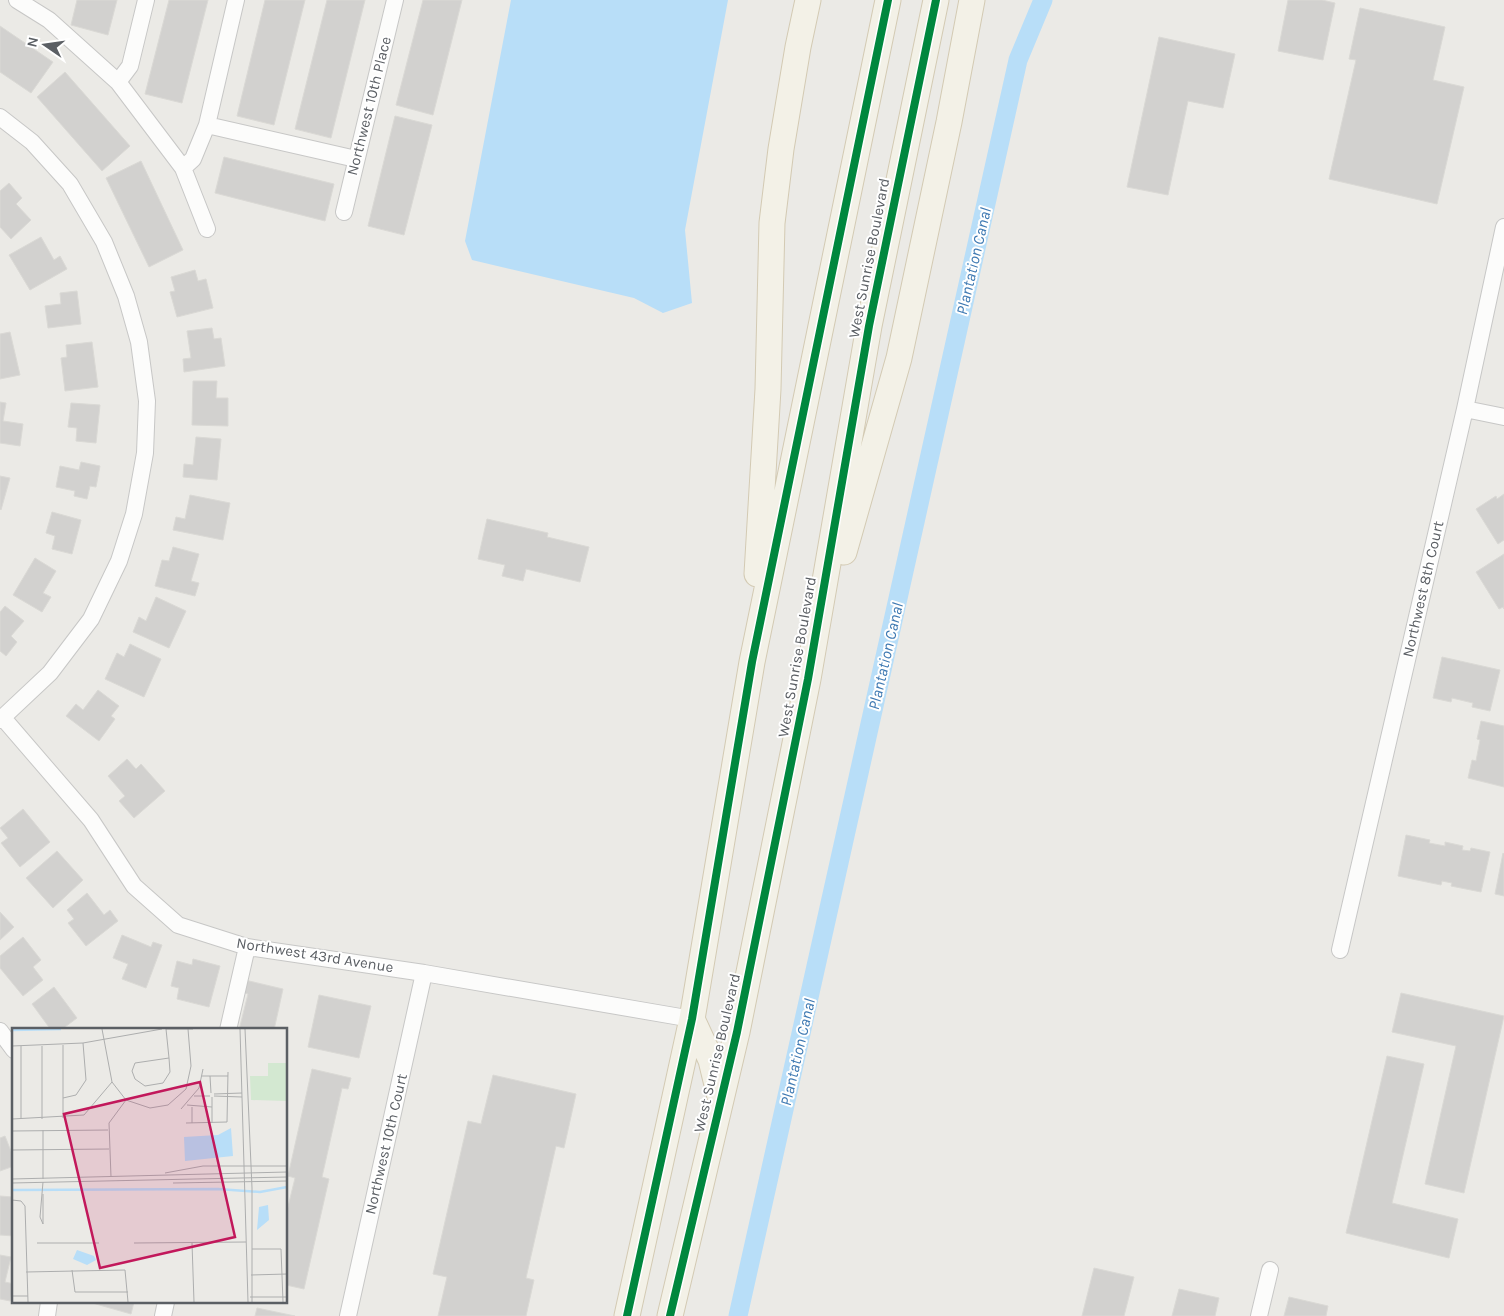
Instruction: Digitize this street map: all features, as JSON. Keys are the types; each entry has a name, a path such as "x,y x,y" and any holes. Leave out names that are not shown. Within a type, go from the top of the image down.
{"main road":[{"path":"752,662 768,389 772,222 781,149 808,0"},
{"name":"West Sunrise Boulevard","path":"628,1316 692,1020 752,662 888,0"},
{"name":"West Sunrise Boulevard","path":"670,1316 739,1023 808,679 869,326 936,0"},
{"path":"808,679 899,358 949,122 972,0"},
{"path":"692,1020 711,1060 721,1102"}],"street":[{"path":"16,0 49,20 118,82 183,168 207,229"},
{"path":"118,82 130,66 146,0"},
{"path":"183,168 193,159 208,125 236,0"},
{"name":"Northwest 10th Place","path":"344,212 395,0"},
{"path":"0,117 32,142 70,184 104,242 126,296 139,342 147,401 145,453 134,514 119,562 91,619 50,673 2,719"},
{"path":"208,125 356,159"},
{"name":"Northwest 8th Court","path":"1340,950 1465,409 1504,227"},
{"path":"1465,409 1504,417"},
{"name":"Northwest 43rd Avenue","path":"2,719 91,820 134,886 178,925 247,947 424,973 692,1020"},
{"path":"228,1028 247,947"},
{"name":"Northwest 10th Court","path":"348,1316 424,973"},
{"path":"0,1031 12,1047"},
{"path":"1259,1316 1270,1270"}],"water":[{"path":"511,0 728,0 685,230 692,303 663,313 634,298 472,260 465,241"}],"building":[{"path":"77,0 117,0 108,35 71,25"},
{"path":"169,0 208,0 182,103 145,94"},
{"path":"265,0 305,0 274,125 237,116"},
{"path":"327,0 365,0 331,138 295,129"},
{"path":"423,0 462,0 433,115 396,105"},
{"path":"1288,0 1322,0 1335,3 1323,60 1278,51"},
{"path":"1360,8 1445,27 1433,80 1464,87 1437,204 1329,179 1356,60 1349,59"},
{"path":"0,26 53,62 31,93 0,72"},
{"path":"1159,37 1235,54 1223,108 1188,101 1168,195 1127,187"},
{"path":"65,72 130,146 102,171 37,97"},
{"path":"395,116 432,125 404,235 368,226"},
{"path":"224,157 334,184 325,221 215,193"},
{"path":"141,161 183,250 149,267 106,178"},
{"path":"9,183 22,198 16,204 31,220 11,239 0,227 0,191"},
{"path":"41,237 54,260 60,256 67,269 30,290 9,255"},
{"path":"195,270 198,281 206,279 213,308 177,317 170,292 175,291 171,277"},
{"path":"77,291 81,324 48,328 45,306 61,304 60,293"},
{"path":"212,328 214,339 221,338 225,366 184,372 183,359 191,358 187,331"},
{"path":"10,332 20,375 0,379 0,334"},
{"path":"92,342 98,387 65,391 61,358 67,357 66,345"},
{"path":"193,381 217,381 216,398 228,398 228,426 192,425"},
{"path":"0,402 6,403 3,421 23,424 20,446 0,443"},
{"path":"71,403 100,405 96,443 76,441 77,428 68,427"},
{"path":"196,437 221,439 217,480 183,477 184,464 193,465"},
{"path":"81,462 100,466 96,487 90,486 87,499 74,496 75,491 56,487 60,466 79,470"},
{"path":"0,476 10,478 1,510 0,509"},
{"path":"1504,494 1504,540 1498,544 1476,509 1496,496 1497,499"},
{"path":"190,495 230,503 223,540 173,530 176,517 185,519"},
{"path":"52,512 81,520 72,554 52,549 55,536 46,533"},
{"path":"487,519 548,533 547,537 589,547 580,582 526,569 523,581 502,576 505,565 478,559"},
{"path":"173,547 199,554 191,581 199,583 195,596 155,586 162,560 169,561"},
{"path":"1504,554 1504,609 1503,607 1499,609 1476,572"},
{"path":"35,558 56,571 43,593 51,597 42,612 13,595"},
{"path":"156,597 186,611 169,648 133,632 139,617 146,621"},
{"path":"5,606 24,621 11,636 17,642 6,656 0,651 0,612"},
{"path":"130,644 161,659 144,697 105,679 117,653 124,657"},
{"path":"1442,657 1500,670 1490,711 1472,707 1473,703 1452,698 1451,702 1433,698"},
{"path":"98,690 119,706 111,716 115,719 99,741 66,716 76,704 83,710"},
{"path":"1481,721 1504,726 1504,787 1468,778 1472,760 1476,761 1480,740 1477,739"},
{"path":"127,759 136,769 141,764 165,791 134,818 119,801 125,796 108,776"},
{"path":"23,809 50,842 20,867 1,843 8,838 0,828"},
{"path":"1406,835 1430,840 1429,843 1445,846 1445,842 1463,846 1462,850 1470,851 1471,848 1490,852 1481,892 1451,886 1452,883 1442,881 1441,885 1398,876"},
{"path":"57,851 83,880 53,908 26,878"},
{"path":"1504,854 1504,896 1495,894"},
{"path":"87,893 104,915 110,910 118,921 86,946 68,923 74,919 67,910"},
{"path":"0,912 14,927 0,940"},
{"path":"122,935 151,947 153,942 162,945 146,988 122,979 128,964 113,958"},
{"path":"23,937 41,960 33,967 43,980 23,996 0,968 0,956"},
{"path":"193,959 220,966 209,1007 177,999 179,988 171,986 177,961 192,965"},
{"path":"245,980 283,989 274,1028 240,1028 248,994 242,992"},
{"path":"54,987 77,1018 64,1028 50,1028 32,1004"},
{"path":"1401,993 1504,1016 1464,1193 1425,1184 1456,1046 1392,1032"},
{"path":"319,995 371,1006 359,1058 308,1047"},
{"path":"1387,1056 1424,1064 1392,1203 1458,1219 1449,1258 1346,1233"},
{"path":"312,1069 351,1078 348,1089 342,1088 322,1177 329,1179 304,1289 288,1285 288,1207 295,1178 288,1176"},
{"path":"493,1075 576,1094 564,1148 556,1146 526,1278 534,1280 526,1316 438,1316 447,1277 433,1274 468,1121 481,1124"},
{"path":"5,1136 12,1154 12,1167 0,1171 0,1138"},
{"path":"0,1196 12,1197 12,1236 0,1235"},
{"path":"0,1255 11,1257 5,1282 12,1284 12,1292 10,1301 0,1299"},
{"path":"1094,1268 1134,1277 1124,1316 1082,1316"},
{"path":"1179,1289 1219,1298 1215,1316 1172,1316"},
{"path":"1289,1297 1328,1306 1326,1316 1284,1316"},
{"path":"96,1304 134,1304 131,1314"},
{"path":"257,1308 295,1316 255,1316"}],"waterway":[{"name":"Plantation Canal","path":"738,1316 1018,60 1043,0"}],"cycle path":[{"path":"627,1316 692,1019 752,662 888,0"},
{"path":"670,1316 737,1032 808,679 869,326 936,0"}]}
